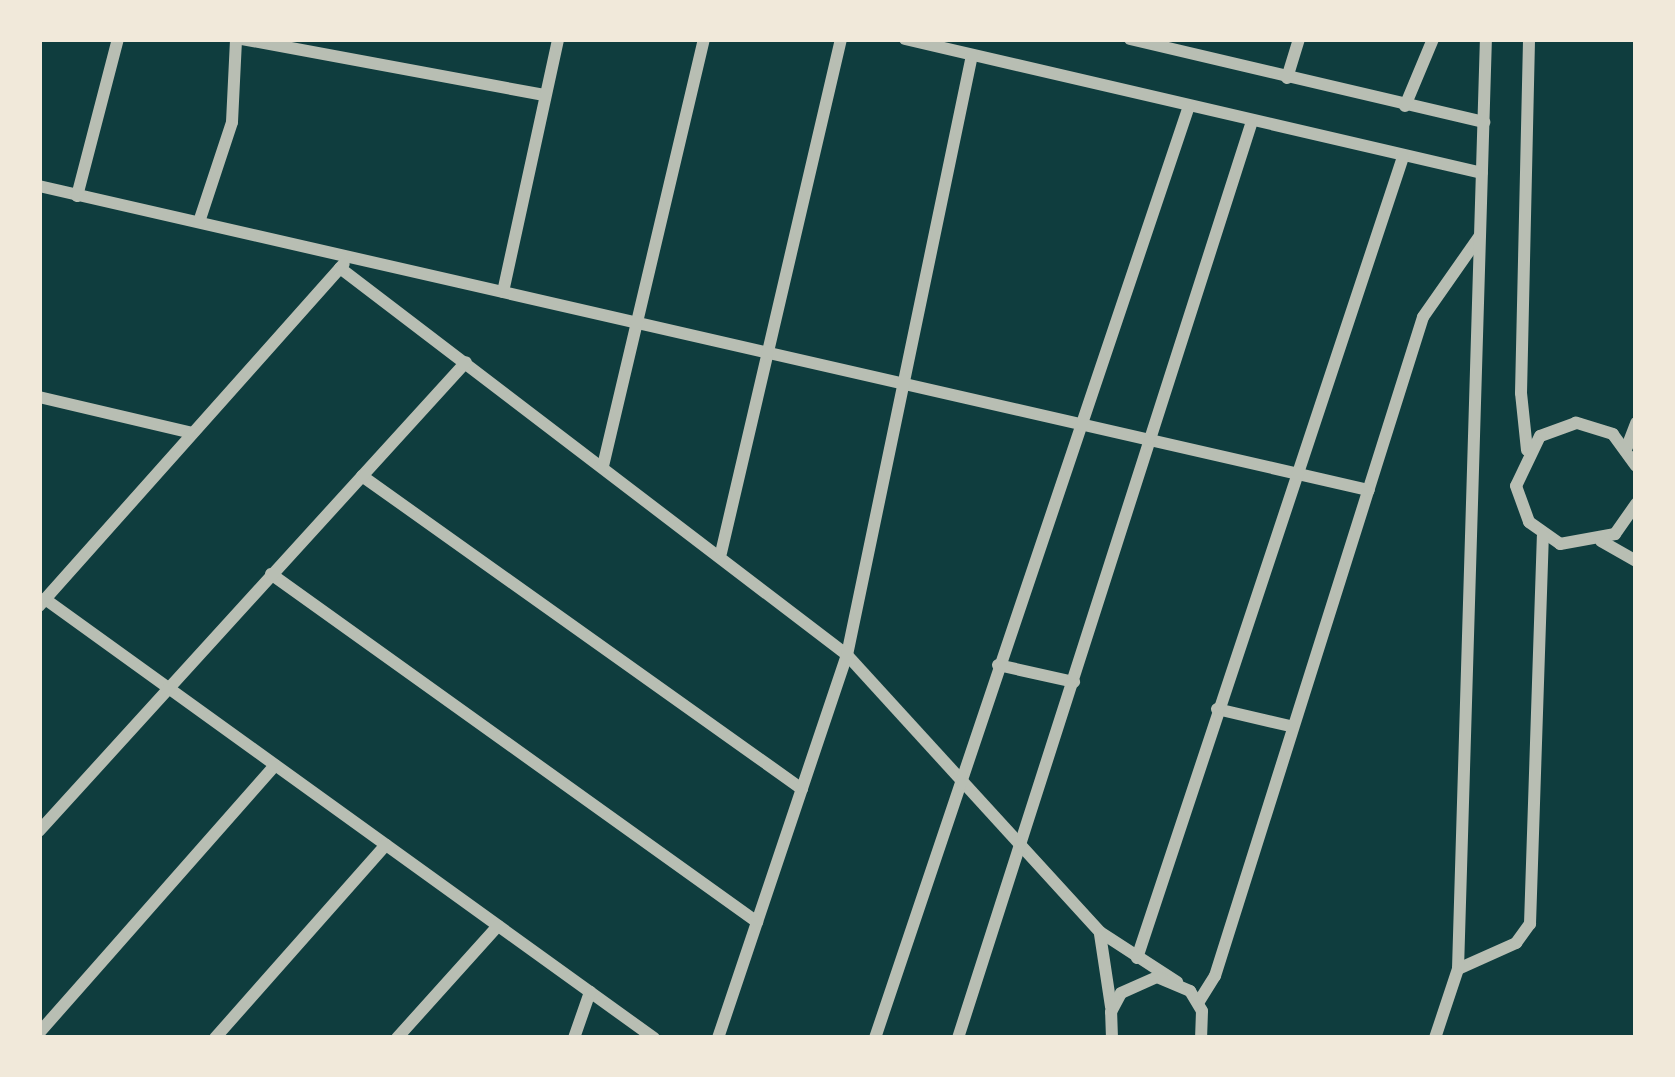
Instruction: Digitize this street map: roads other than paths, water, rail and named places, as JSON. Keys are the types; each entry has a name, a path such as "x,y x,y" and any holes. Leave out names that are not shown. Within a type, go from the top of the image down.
{"street":[{"path":"77,196 118,39"},
{"path":"199,222 227,144 239,39 542,94"},
{"path":"503,292 542,94 558,39"},
{"path":"603,466 632,324 704,39"},
{"path":"721,553 763,352 841,39"},
{"path":"905,39 1482,173"},
{"path":"1130,39 1484,122"},
{"path":"1197,57 1204,39"},
{"path":"1287,78 1299,39"},
{"path":"1405,106 1433,39"},
{"path":"1435,1038 1458,968 1486,39"},
{"path":"1527,450 1521,394 1529,39"},
{"path":"718,1038 847,655 899,385 972,55"},
{"path":"875,1038 1190,106"},
{"path":"958,1038 1023,850 1144,441 1252,121"},
{"path":"1137,958 1403,157"},
{"path":"39,186 1369,490"},
{"path":"1198,1004 1215,976 1290,726 1423,317 1480,236"},
{"path":"352,254 42,603 167,687 654,1038"},
{"path":"340,268 721,553 847,655 1100,932 1177,982 1198,1004 1210,1038"},
{"path":"39,831 466,362"},
{"path":"39,397 192,433"},
{"path":"1636,466 1627,447 1613,434 1576,423 1540,436 1519,467 1520,506 1543,536 1579,547 1600,541 1636,504"},
{"path":"1627,447 1636,423"},
{"path":"362,476 802,789"},
{"path":"1458,968 1516,943 1530,925 1543,536"},
{"path":"1600,541 1636,561"},
{"path":"272,574 757,922"},
{"path":"998,665 1075,682"},
{"path":"1217,710 1290,726"},
{"path":"39,1033 275,765"},
{"path":"215,1038 386,845"},
{"path":"397,1038 498,926"},
{"path":"1100,932 1110,1035"},
{"path":"1111,1012 1137,981 1177,982"},
{"path":"574,1038 590,992"},
{"path":"1201,1038 1203,1019"}]}
